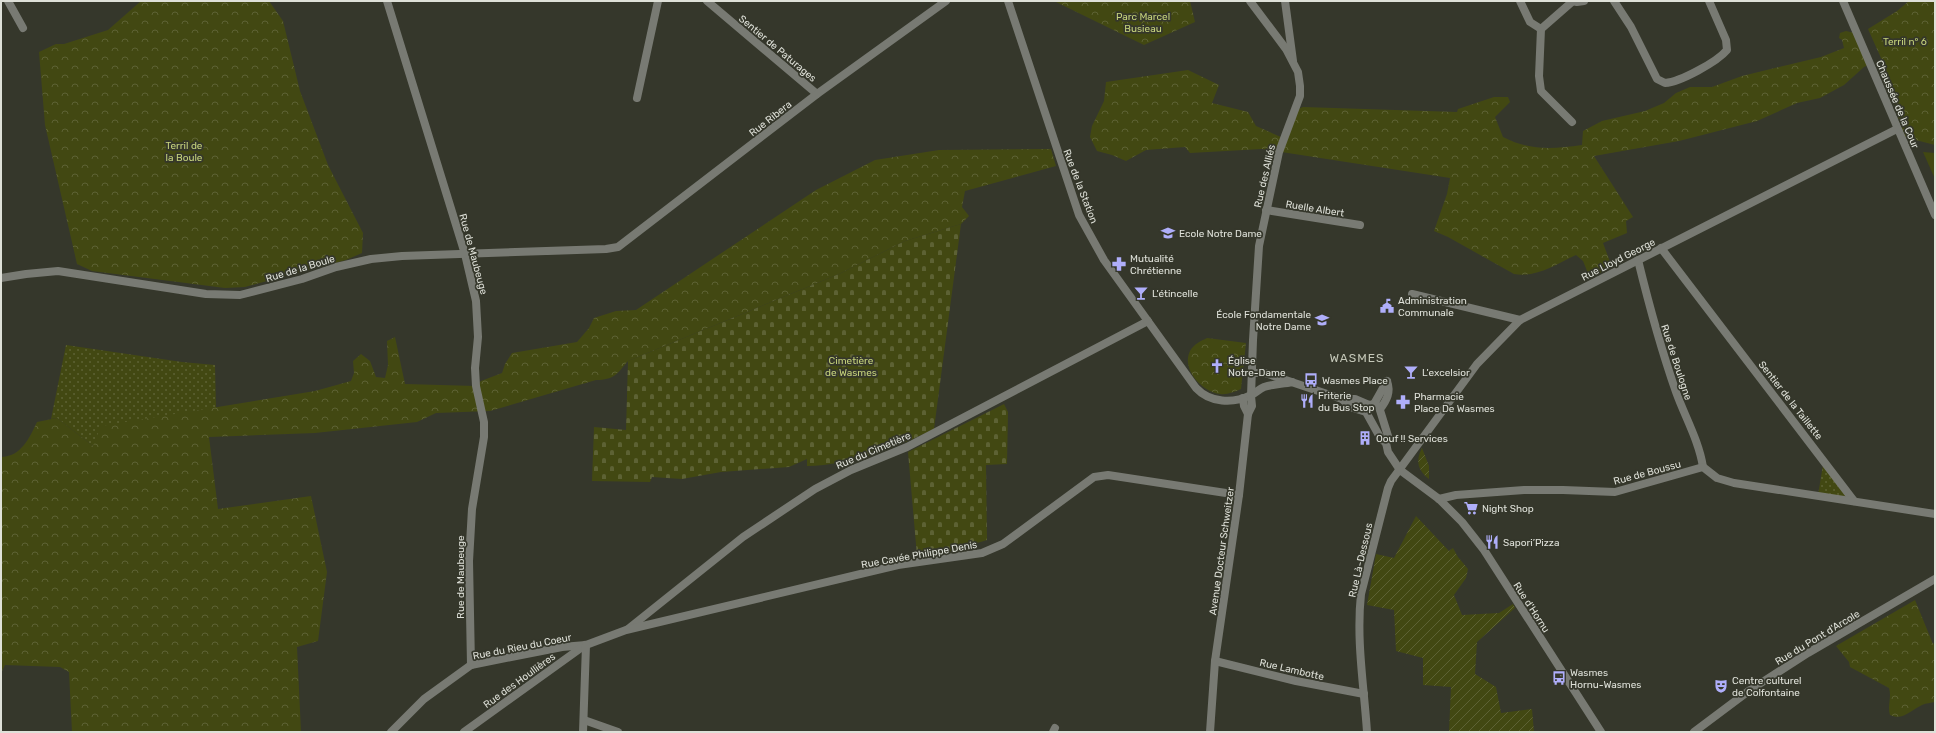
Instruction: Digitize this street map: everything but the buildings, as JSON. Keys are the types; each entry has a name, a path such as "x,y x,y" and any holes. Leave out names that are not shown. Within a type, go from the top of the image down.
{"street":[{"path":"8,1 23,28"},
{"name":"Rue de Maubeuge","path":"387,1 465,254 476,301 478,336 475,368 476,386 484,422 484,437 472,509 469,561 471,665"},
{"path":"637,98 658,1"},
{"name":"Sentier de Paturages","path":"707,1 817,94"},
{"name":"Rue Ribera","path":"606,249 618,247 817,94 946,1"},
{"name":"Rue de la Station","path":"1008,1 1079,215 1104,260 1202,395 1212,400 1247,397"},
{"name":"Rue des Alliés","path":"1250,1 1286,49 1293,61 1298,72 1300,96 1279,152 1259,246 1252,373"},
{"path":"1285,1 1293,61"},
{"path":"1520,1 1530,22 1541,28"},
{"path":"1572,122 1541,91 1539,76 1541,28 1573,1 1584,1"},
{"path":"1614,1 1632,27 1657,79 1664,83 1675,81 1718,59 1726,50 1726,40 1709,1"},
{"name":"Chaussée de la Cour","path":"1843,1 1935,216"},
{"name":"Rue Lloyd George","path":"1400,470 1477,364 1520,320 1897,128"},
{"name":"Ruelle Albert","path":"1266,210 1360,225"},
{"name":"Sentier de la Taillette","path":"1661,248 1854,501"},
{"name":"Rue de la Boule","path":"1,278 58,271 206,294 240,295 284,284 336,267 371,259 606,249"},
{"name":"Rue de Boulogne","path":"1638,260 1659,344 1683,413 1701,452 1703,467"},
{"path":"1412,294 1520,320"},
{"name":"Rue du Cimetière","path":"626,630 743,538 815,489 847,471 907,448 1148,322"},
{"path":"1247,397 1252,373 1265,373 1342,399 1350,407 1373,411 1385,422 1388,436 1386,443 1380,440 1373,411"},
{"path":"1247,397 1264,387 1292,382"},
{"name":"Avenue Docteur Schweitzer","path":"1210,732 1215,661 1239,495 1248,414 1244,406 1247,397"},
{"name":"Rue d'Hornu","path":"1386,443 1388,452 1400,470 1439,499 1462,522 1484,550 1601,732"},
{"path":"1703,467 1717,478 1734,483 1935,514"},
{"name":"Rue de Boussu","path":"1439,499 1456,495 1524,490 1614,492 1703,467"},
{"name":"Rue Là-Dessous","path":"1367,732 1360,626 1361,594 1388,488 1400,470"},
{"name":"Rue Cavée Philippe Denis","path":"586,645 626,630 680,619 813,584 898,565 982,553 1003,544 1094,477 1101,475 1239,495"},
{"name":"Rue du Pont d'Arcole","path":"1694,732 1750,690 1808,653 1935,579"},
{"path":"583,732 586,645"},
{"name":"Rue du Rieu du Coeur","path":"391,732 424,699 471,665 562,647 586,645"},
{"name":"Rue des Houllières","path":"464,732 586,645"},
{"name":"Rue Lambotte","path":"1215,661 1296,681 1364,694"},
{"path":"584,720 618,732"}],"green space":[{"name":"Terril de la Boule","path":"141,1 269,1 283,21 300,91 328,165 363,233 362,253 346,260 245,287 225,288 92,271 77,264 45,125 39,52 56,44 64,44 108,30"},
{"name":"Parc Marcel Busieau","path":"1054,1 1190,1 1195,22 1144,45"},
{"name":"Terril n° 6","path":"1909,1 1935,1 1935,145 1904,137 1881,58 1868,29 1897,11"},
{"path":"1846,31 1859,34 1871,64 1864,67 1844,85 1820,98 1797,103 1757,121 1679,141 1594,156 1633,217 1626,221 1627,233 1603,243 1612,267 1590,278 1583,261 1576,255 1538,272 1522,275 1514,274 1448,237 1434,231 1447,194 1450,178 1262,149 1190,153 1185,147 1146,150 1126,161 1097,151 1090,137 1092,126 1104,101 1106,82 1188,70 1219,85 1212,103 1248,112 1256,126 1283,138 1295,110 1303,107 1457,112 1458,109 1494,97 1508,97 1510,102 1495,117 1503,137 1513,142 1532,147 1551,148 1582,145 1583,131 1602,121 1645,111 1664,103 1676,93 1690,87 1712,87 1742,76 1821,57 1844,48 1842,40 1839,38 1840,33"},
{"path":"1051,149 1056,166 965,191 962,207 969,216 961,224 905,241 839,274 628,361 618,373 607,379 596,380 490,411 436,413 417,422 315,433 209,437 218,509 311,496 327,572 318,641 297,647 301,732 72,732 69,672 60,667 5,665 1,673 1,457 14,454 19,450 28,440 37,422 57,418 93,446 101,426 315,391 351,381 354,373 353,361 361,354 370,361 376,377 385,378 388,365 387,341 395,337 405,384 476,386 481,381 502,373 505,364 512,353 577,342 589,328 594,318 616,311 636,310 816,190 875,160 939,150"},
{"path":"1923,152 1935,153 1935,179"},
{"name":"Cimetière de Wasmes","path":"961,224 934,429 889,449 857,459 824,465 807,466 807,459 789,467 721,472 682,479 652,477 650,482 592,481 594,427 626,430 628,361 839,274 905,241"},
{"path":"1207,338 1246,343 1241,389 1228,394 1213,392 1200,384 1191,372 1188,365 1190,351"},
{"path":"66,345 182,362 215,365 216,408 190,412 93,446 57,418 51,419"},
{"path":"1004,404 1008,412 1007,464 986,465 987,540 974,544 974,548 917,556 908,452"},
{"path":"1422,448 1429,466 1429,479 1422,473 1418,461"},
{"path":"1824,459 1854,501 1818,495"},
{"path":"1416,516 1449,551 1453,548 1468,569 1466,578 1454,595 1462,615 1499,613 1513,604 1515,608 1477,642 1475,674 1496,687 1501,713 1532,709 1534,732 1449,732 1451,687 1423,685 1423,658 1396,651 1394,610 1367,605 1376,554 1394,558"},
{"path":"1915,600 1933,644 1935,642 1935,702 1922,705 1899,717 1890,715 1889,688 1850,667 1849,662 1836,646"}],"place":[{"name":"Ecole Notre Dame","path":"1168,233"},
{"name":"Mutualité Chrétienne","path":"1119,264"},
{"name":"L'étincelle","path":"1141,293"},
{"name":"Administration Communale","path":"1387,306"},
{"name":"École Fondamentale Notre Dame","path":"1322,320"},
{"name":"Église Notre-Dame","path":"1217,366"},
{"name":"L'excelsior","path":"1411,372"},
{"name":"Wasmes Place","path":"1311,380"},
{"name":"Friterie du Bus Stop","path":"1307,401"},
{"name":"Pharmacie Place De Wasmes","path":"1403,402"},
{"name":"Oouf !! Services","path":"1365,438"},
{"name":"Night Shop","path":"1471,508"},
{"name":"Sapori’Pizza","path":"1492,542"},
{"name":"Wasmes Hornu-Wasmes","path":"1559,678"},
{"name":"Centre culturel de Colfontaine","path":"1721,686"}],"district":[{"name":"WASMES","path":"1357,358"}]}
